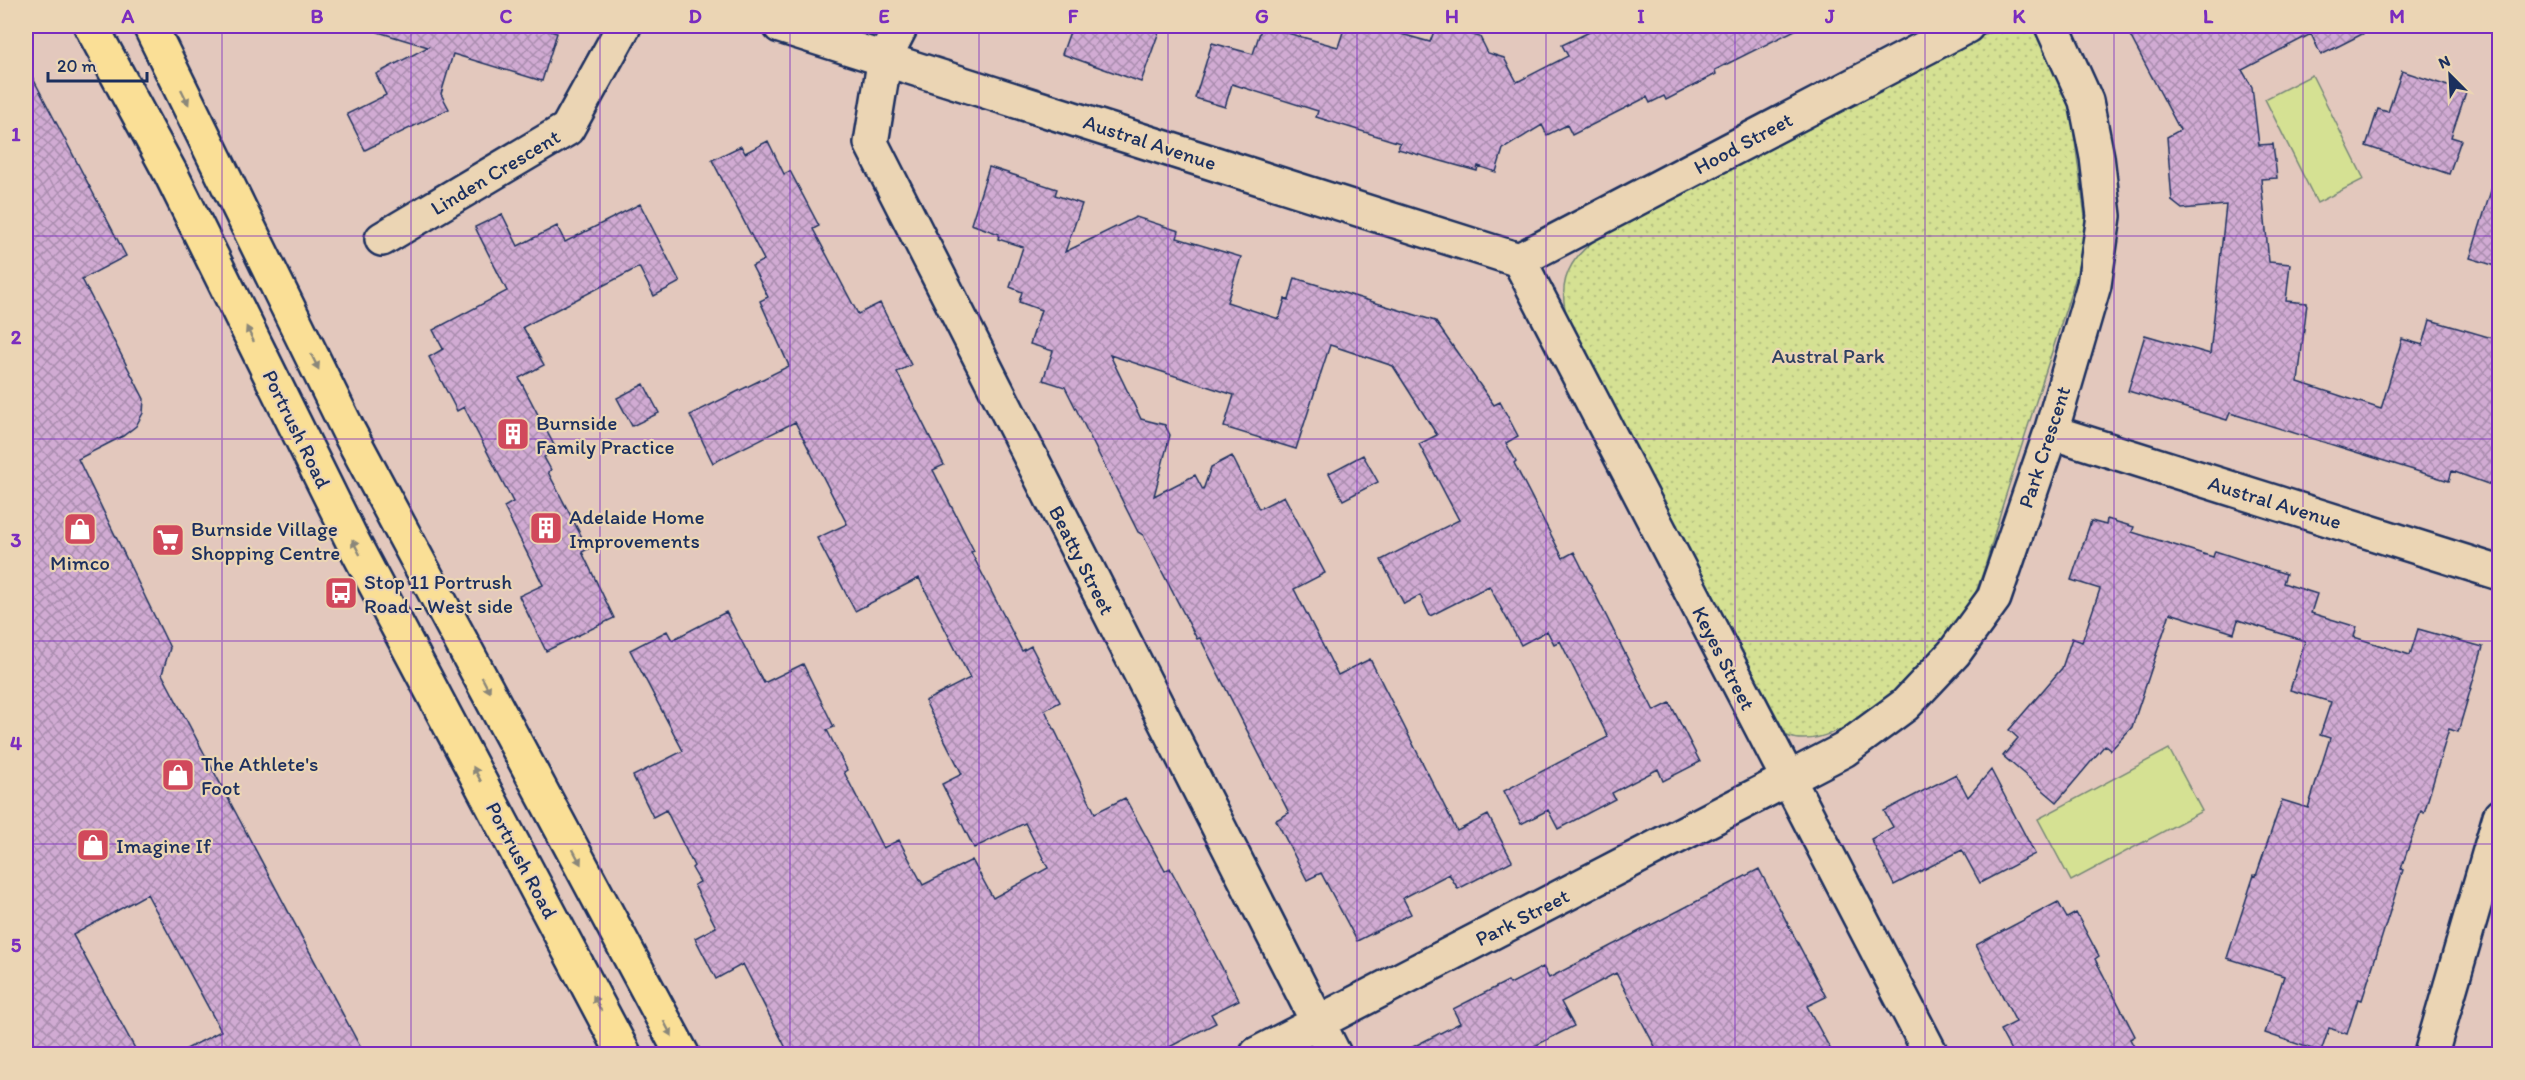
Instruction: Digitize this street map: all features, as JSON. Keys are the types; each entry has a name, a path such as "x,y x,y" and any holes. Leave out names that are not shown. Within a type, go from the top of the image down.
{"highway":[{"name":"Portrush Road","path":"91,26 171,174 353,542 624,1054"},
{"path":"150,26 349,432 682,1054"}],"street":[{"name":"Linden Crescent","path":"382,239 567,129 624,26"},
{"name":"Austral Avenue","path":"780,26 885,57 1519,260"},
{"name":"Beatty Street","path":"901,26 885,57 871,143 1334,1054"},
{"name":"Hood Street","path":"1519,260 1967,26"},
{"name":"Park Crescent","path":"1787,780 1844,750 1905,705 1954,653 1994,598 2051,432 2094,285 2104,216 2097,157 2086,101 2052,26"},
{"name":"Keyes Street","path":"1519,260 1931,1054"},
{"name":"Austral Avenue","path":"2051,432 2499,573"},
{"name":"Park Street","path":"1257,1054 1787,780"},
{"path":"2431,1054 2499,816"}],"green space":[{"name":"Austral Park","path":"2000,26 2033,26 2069,97 2086,224 2077,274 1984,569 1971,602 1958,622 1916,670 1863,716 1836,731 1810,739 1787,736 1568,320 1564,304 1566,276 1580,254 1601,235 1614,227"},
{"path":"2312,75 2364,179 2317,203 2265,99"},
{"path":"2169,749 2202,811 2071,881 2038,819"}],"building":[{"path":"379,26 533,26 557,33 542,81 453,54 441,94 449,109 365,150 347,114 386,95 376,74 428,47 378,32"},
{"path":"1072,26 1161,26 1141,82 1062,54"},
{"path":"1262,26 1338,47 1345,26 1373,26 1430,42 1436,26 1444,26 1480,37 1488,53 1504,58 1517,82 1568,56 1562,45 1602,26 1803,26 1715,70 1716,74 1666,100 1664,96 1650,103 1647,97 1572,135 1567,125 1547,135 1542,125 1503,149 1496,172 1478,166 1477,171 1398,149 1400,143 1316,117 1318,111 1232,84 1225,107 1195,98 1212,43 1253,54"},
{"path":"2125,26 2378,26 2321,55 2311,34 2242,70 2252,87 2259,145 2273,144 2277,178 2261,179 2269,262 2290,264 2286,301 2307,303 2298,382 2381,409 2402,339 2423,345 2430,320 2499,340 2499,488 2452,471 2449,481 2230,413 2227,420 2128,391 2145,335 2210,354 2226,205 2182,209 2172,201 2167,137 2180,130"},
{"path":"26,65 126,256 82,279 144,399 143,413 136,426 123,436 78,459 170,648 162,674 364,1054 177,1054 221,1031 147,894 73,935 138,1054 26,1054"},
{"path":"2402,71 2466,92 2451,137 2461,140 2449,174 2366,146 2378,109 2388,112"},
{"path":"768,141 784,174 790,171 819,226 813,229 858,314 880,303 911,365 897,372 944,465 933,470 974,551 971,552 1022,651 1031,646 1060,702 1045,710 1095,813 1125,798 1165,871 1170,868 1239,1000 1211,1014 1216,1023 1156,1054 789,1054 743,964 716,979 695,938 716,927 694,885 700,882 692,868 694,866 666,810 653,817 633,776 683,751 630,650 667,631 672,640 726,612 764,683 803,664 834,727 827,730 847,770 844,772 883,848 899,840 923,885 972,860 993,898 1048,868 1025,823 974,848 942,784 962,774 925,701 970,678 919,578 855,611 817,538 847,524 795,422 713,463 690,415 789,366 760,301 768,297 752,266 764,260 712,160 741,146 745,153"},
{"path":"989,167 1057,189 1055,195 1082,204 1065,252 1136,217 1179,231 1177,238 1241,257 1227,302 1279,319 1285,299 1289,300 1295,278 1435,321 1494,405 1500,402 1518,436 1506,443 1516,461 1514,463 1563,558 1574,552 1654,711 1670,703 1700,762 1663,781 1658,769 1612,793 1615,799 1558,829 1548,810 1521,824 1504,791 1608,737 1560,641 1554,644 1547,631 1521,645 1489,586 1430,616 1420,595 1404,604 1381,560 1459,520 1419,444 1437,435 1393,366 1330,345 1296,449 1224,427 1234,395 1110,355 1141,419 1165,425 1170,435 1154,496 1195,475 1203,490 1211,467 1232,456 1259,509 1284,496 1325,573 1294,589 1338,675 1370,659 1457,831 1488,815 1512,861 1458,889 1449,874 1403,898 1411,914 1357,941 1321,873 1307,880 1276,820 1289,813 1200,638 1197,639 1143,535 1138,532 1065,387 1043,380 1053,351 1030,344 1041,310 1019,302 1022,292 1010,287 1023,247 998,239 999,234 971,224"},
{"path":"2493,184 2499,185 2499,267 2470,258"},
{"path":"640,204 680,282 654,296 639,267 523,327 544,365 519,378 557,451 544,457 551,470 548,472 588,549 582,552 614,618 546,651 519,596 543,585 504,507 513,502 464,407 457,411 429,357 443,349 433,330 507,291 475,227 502,214 518,246 557,226 565,242"},
{"path":"644,384 659,413 632,426 617,398"},
{"path":"1363,455 1378,482 1343,500 1329,473"},
{"path":"2107,519 2134,527 2132,532 2213,557 2215,551 2286,574 2283,583 2317,594 2311,613 2357,627 2354,637 2410,655 2418,629 2483,647 2458,732 2449,729 2424,813 2421,811 2401,869 2403,870 2362,1000 2358,999 2347,1034 2329,1028 2321,1052 2265,1033 2284,976 2227,958 2282,800 2308,808 2330,738 2320,735 2331,702 2290,690 2305,641 2238,620 2234,633 2170,613 2132,727 2111,750 2105,745 2057,802 2003,756 2018,738 2009,730 2062,668 2072,638 2082,642 2100,589 2071,580 2091,521 2106,525"},
{"path":"1991,770 2035,854 1980,883 1962,850 1894,885 1871,839 1893,827 1884,811 1956,774 1968,797"},
{"path":"1759,869 1826,997 1807,1006 1833,1054 1659,1054 1616,973 1561,1002 1574,1026 1519,1054 1399,1054 1460,1023 1453,1009 1508,981 1510,984 1543,967 1549,978"},
{"path":"2058,902 2067,918 2076,913 2099,956 2095,959 2135,1036 2130,1039 2138,1054 2013,1054 2000,1030 2016,1022 1976,945"}],"place":[{"name":"Burnside Family Practice","path":"513,434"},
{"name":"Adelaide Home Improvements","path":"546,528"},
{"name":"Mimco","path":"80,529"},
{"name":"Burnside Village Shopping Centre","path":"168,540"},
{"name":"Stop 11 Portrush Road - West side","path":"341,593"},
{"name":"The Athlete's Foot","path":"178,775"},
{"name":"Imagine If","path":"93,845"}]}
